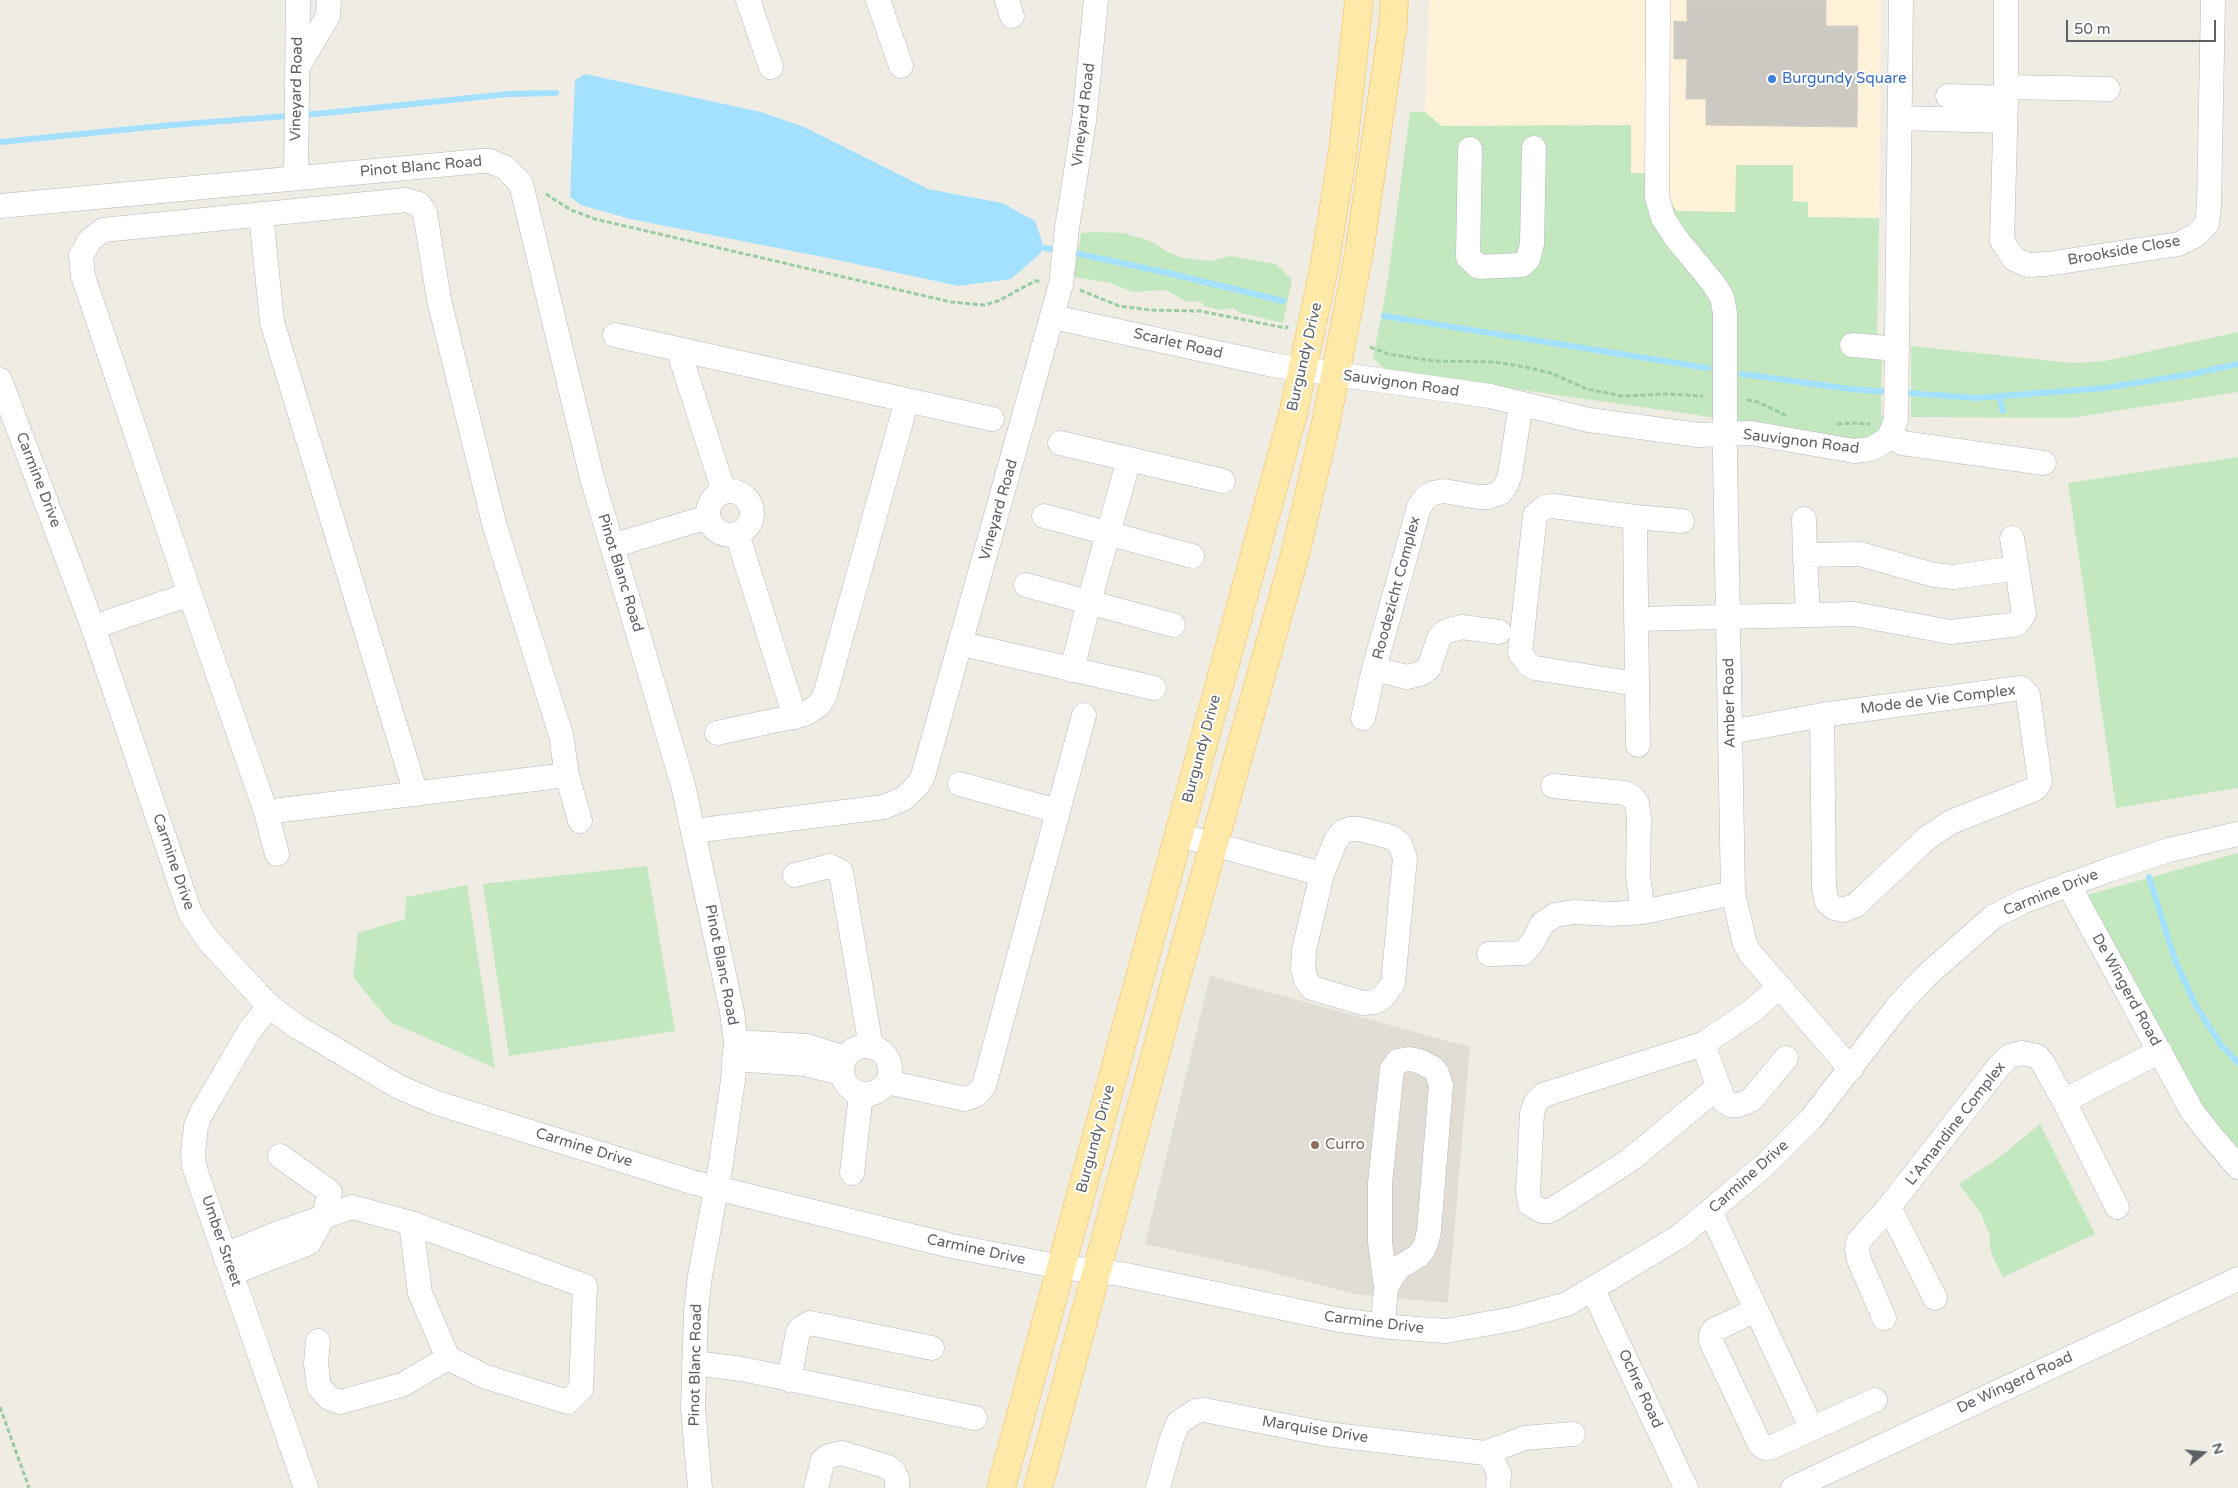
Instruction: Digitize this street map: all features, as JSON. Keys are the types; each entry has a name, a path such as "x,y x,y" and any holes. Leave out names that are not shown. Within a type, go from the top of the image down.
{"main road":[{"name":"Burgundy Drive","path":"1001,1488 1287,433 1324,268 1342,150 1359,0"},
{"path":"1038,1488 1296,551 1336,374 1359,253 1387,64 1394,0"}],"street":[{"name":"Vineyard Road","path":"296,178 298,0"},
{"path":"298,76 328,16 328,0"},
{"path":"748,0 771,67"},
{"path":"878,0 901,66"},
{"name":"Vineyard Road","path":"694,831 884,807 903,799 918,785 927,767 1062,283 1067,228 1083,129 1096,0"},
{"name":"Amber Road","path":"1658,0 1657,197 1663,218 1676,238 1713,283 1722,297 1725,314 1724,338 1727,395 1725,434 1734,893 1745,944 1750,953 1851,1069"},
{"path":"1901,0 1897,352 1893,427 1902,443 2044,463"},
{"name":"Brookside Close","path":"2006,0 2006,121 2002,241 2014,258 2028,264 2047,264 2179,244 2196,236 2207,224 2213,0"},
{"path":"1948,96 2108,89"},
{"path":"1900,118 2006,121"},
{"path":"1470,149 1468,257 1479,267 1522,265 1528,259 1532,244 1534,148"},
{"name":"Pinot Blanc Road","path":"0,206 481,161 498,164 514,175 521,184 592,478 683,784 729,992 735,1050 716,1188 700,1276 694,1362 693,1408 700,1488"},
{"path":"278,854 266,812 83,276 81,256 90,240 104,230 406,200 419,204 425,213 439,300 493,518 561,735 567,775 580,821"},
{"path":"261,214 272,322 416,794"},
{"name":"Scarlet Road","path":"1053,317 1273,366 1336,374"},
{"path":"615,335 992,419"},
{"path":"1852,345 1897,352"},
{"path":"678,349 724,492"},
{"name":"Sauvignon Road","path":"1336,374 1490,396 1589,420 1698,435 1751,433 1854,451 1871,449 1885,441 1893,427"},
{"name":"Carmine Drive","path":"0,380 93,628 190,913 208,940 269,1006 296,1026 404,1090 447,1106 716,1188 952,1246 1061,1267 1121,1274 1340,1320 1383,1326 1446,1331 1484,1325 1567,1304 1674,1241 1766,1164 1811,1119 1898,1006 1926,976 1993,917 2068,884 2169,850 2238,834"},
{"path":"717,734 795,717 819,705 828,688 907,400"},
{"name":"Roodezicht Complex","path":"1363,718 1374,669 1419,507 1425,498 1433,492 1444,491 1489,497 1500,492 1506,485 1510,474 1521,404"},
{"path":"1060,443 1223,481"},
{"path":"1072,670 1088,602 1129,459"},
{"path":"724,492 742,494 749,504 750,522 737,534 730,535 718,532 710,523 708,517 710,504 718,494 724,492"},
{"path":"1637,684 1535,668 1528,664 1520,653 1535,515 1539,510 1553,506 1682,522"},
{"path":"1044,516 1192,556"},
{"path":"612,546 708,517"},
{"path":"1634,517 1638,745"},
{"path":"1804,519 1808,614"},
{"path":"737,534 795,717"},
{"path":"1636,619 1728,615 1854,614 1950,632 2012,625 2018,623 2024,614 2012,538"},
{"path":"1805,555 1860,554 1934,575 1954,577 2017,568"},
{"path":"1026,585 1173,625"},
{"path":"93,628 190,594"},
{"name":"Roodezicht Complex","path":"1374,669 1408,677 1420,674 1429,668 1439,638 1446,631 1462,627 1499,632"},
{"path":"962,644 1154,688"},
{"name":"Mode de Vie Complex","path":"1730,732 1822,715 2020,688 2028,696 2040,782 2035,789 1951,822 1927,838 1856,905 1843,910 1834,908 1827,902 1824,888 1822,715"},
{"path":"887,1082 965,1099 976,1096 984,1086 1084,715"},
{"path":"266,812 567,775"},
{"path":"960,784 1058,811"},
{"path":"1553,786 1625,793 1632,796 1637,803 1639,818 1638,876 1643,912"},
{"path":"1350,829 1359,829 1391,837 1404,850 1405,873 1393,982 1388,992 1375,1002 1363,1003 1347,1000 1312,988 1306,980 1303,968 1304,950 1322,874 1336,840 1342,832 1350,829"},
{"path":"1178,835 1322,874"},
{"path":"794,875 830,866 842,872 871,1046"},
{"name":"De Wingerd Road","path":"2068,884 2192,1111 2238,1167"},
{"path":"1490,954 1523,953 1532,943 1542,924 1555,915 1573,912 1611,914 1643,912 1734,893"},
{"path":"1718,1087 1630,1160 1550,1211 1542,1211 1530,1204 1528,1192 1532,1113 1536,1102 1543,1095 1703,1044 1752,1011 1779,987"},
{"name":"Umber Street","path":"269,1006 250,1030 202,1112 196,1126 193,1142 194,1166 306,1488"},
{"path":"1703,1044 1718,1087 1724,1100 1731,1105 1746,1103 1751,1100 1786,1058"},
{"path":"871,1046 878,1049 888,1060 890,1075 887,1082 876,1092 862,1094 848,1087 844,1066 856,1048 871,1046"},
{"path":"735,1050 805,1064 844,1066"},
{"path":"2064,1100 2160,1051"},
{"name":"L'Amandine Complex","path":"1884,1318 1856,1250 1858,1242 1890,1207 2000,1065 2010,1056 2022,1053 2037,1056 2043,1063 2064,1100 2117,1208"},
{"path":"1383,1326 1386,1287 1380,1242 1380,1183 1392,1069 1398,1061 1420,1061 1437,1074 1441,1085 1429,1232 1423,1250 1418,1256 1398,1268 1386,1287"},
{"path":"852,1173 862,1094"},
{"path":"229,1264 309,1244 324,1216 330,1192 280,1156"},
{"path":"324,1216 352,1207 411,1222 584,1286 581,1389 568,1402 486,1377 448,1358 420,1293 411,1222"},
{"path":"1890,1207 1934,1298"},
{"path":"1710,1211 1812,1429"},
{"path":"1380,1242 1408,1261"},
{"name":"De Wingerd Road","path":"1793,1488 2238,1279"},
{"name":"Ochre Road","path":"1593,1290 1686,1488"},
{"path":"1756,1310 1714,1330 1711,1335 1713,1350 1760,1445 1765,1448 1772,1447 1875,1400"},
{"path":"789,1380 798,1332 801,1328 810,1324 932,1348"},
{"path":"318,1341 316,1363 319,1386 329,1398 340,1402 402,1385 448,1358"},
{"path":"694,1362 742,1369 975,1418"},
{"name":"Marquise Drive","path":"1158,1488 1170,1440 1178,1423 1196,1411 1224,1413 1326,1434 1485,1453"},
{"path":"1498,1488 1499,1473 1493,1461 1485,1453 1525,1438 1573,1434"},
{"path":"816,1488 823,1460 829,1456 842,1453 888,1467 897,1478 897,1488"}],"path":[{"path":"539,190 571,210 595,219 952,302 984,306 1035,282 1062,283 1105,302 1125,307 1150,310 1200,311 1286,328 1293,322"},
{"path":"1370,347 1388,354 1434,360 1494,362 1525,367 1551,373 1587,389 1622,396 1668,394 1727,395 1758,402 1792,419"},
{"path":"1830,425 1856,423 1873,424 1883,428 1893,427"},
{"path":"0,1407 29,1488"}],"shaded area":[{"path":"1429,0 1881,0 1879,218 1808,217 1793,202 1792,165 1736,165 1736,212 1677,211 1645,173 1631,173 1630,125 1441,126 1425,112"},
{"name":"Curro","path":"1210,976 1470,1047 1448,1303 1354,1294 1267,1271 1145,1244"}],"green space":[{"path":"1410,112 1425,112 1442,126 1631,125 1631,173 1645,173 1677,211 1735,212 1736,165 1793,165 1793,201 1808,202 1808,217 1879,218 1877,343 1882,355 1881,415 1885,421 1875,437 1858,442 1691,414 1387,371 1373,358 1387,286"},
{"path":"1081,233 1124,233 1150,241 1182,258 1210,261 1230,256 1276,264 1292,280 1283,323 1240,313 1233,308 1220,310 1204,306 1201,302 1186,301 1166,290 1133,292 1111,283 1074,277"},
{"path":"2238,332 2238,392 2070,418 1911,417 1911,346 2073,363 2105,361"},
{"path":"2238,457 2238,788 2116,808 2068,483"},
{"path":"2238,853 2238,1166 2076,898"},
{"path":"647,866 675,1031 509,1056 483,884"},
{"path":"467,885 495,1068 390,1022 353,977 358,933 405,919 406,897"},
{"path":"2040,1124 2095,1234 2003,1277 1993,1257 1990,1247 1990,1235 1980,1212 1959,1184 1996,1160"}],"water":[{"path":"585,74 761,112 804,127 928,189 1002,203 1035,221 1042,241 1041,253 1011,279 959,286 630,219 581,205 570,197 575,80"}],"building":[{"name":"Burgundy Square","path":"1687,0 1826,0 1826,26 1858,26 1857,127 1706,125 1706,99 1686,99 1687,59 1674,59 1674,21 1687,22"}],"waterway":[{"path":"0,142 172,125 326,113 508,94 556,93"},
{"path":"1035,246 1060,251"},
{"path":"1070,252 1168,273 1283,301"},
{"path":"1384,316 1708,368"},
{"path":"1742,374 1850,389 1977,398 2104,388 2192,374 2238,364"},
{"path":"1999,396 2003,411"},
{"path":"2149,877 2175,960 2195,1004 2221,1045 2238,1063"}],"place":[{"name":"Burgundy Square","path":"1772,79"},
{"name":"Curro","path":"1315,1145"}]}
